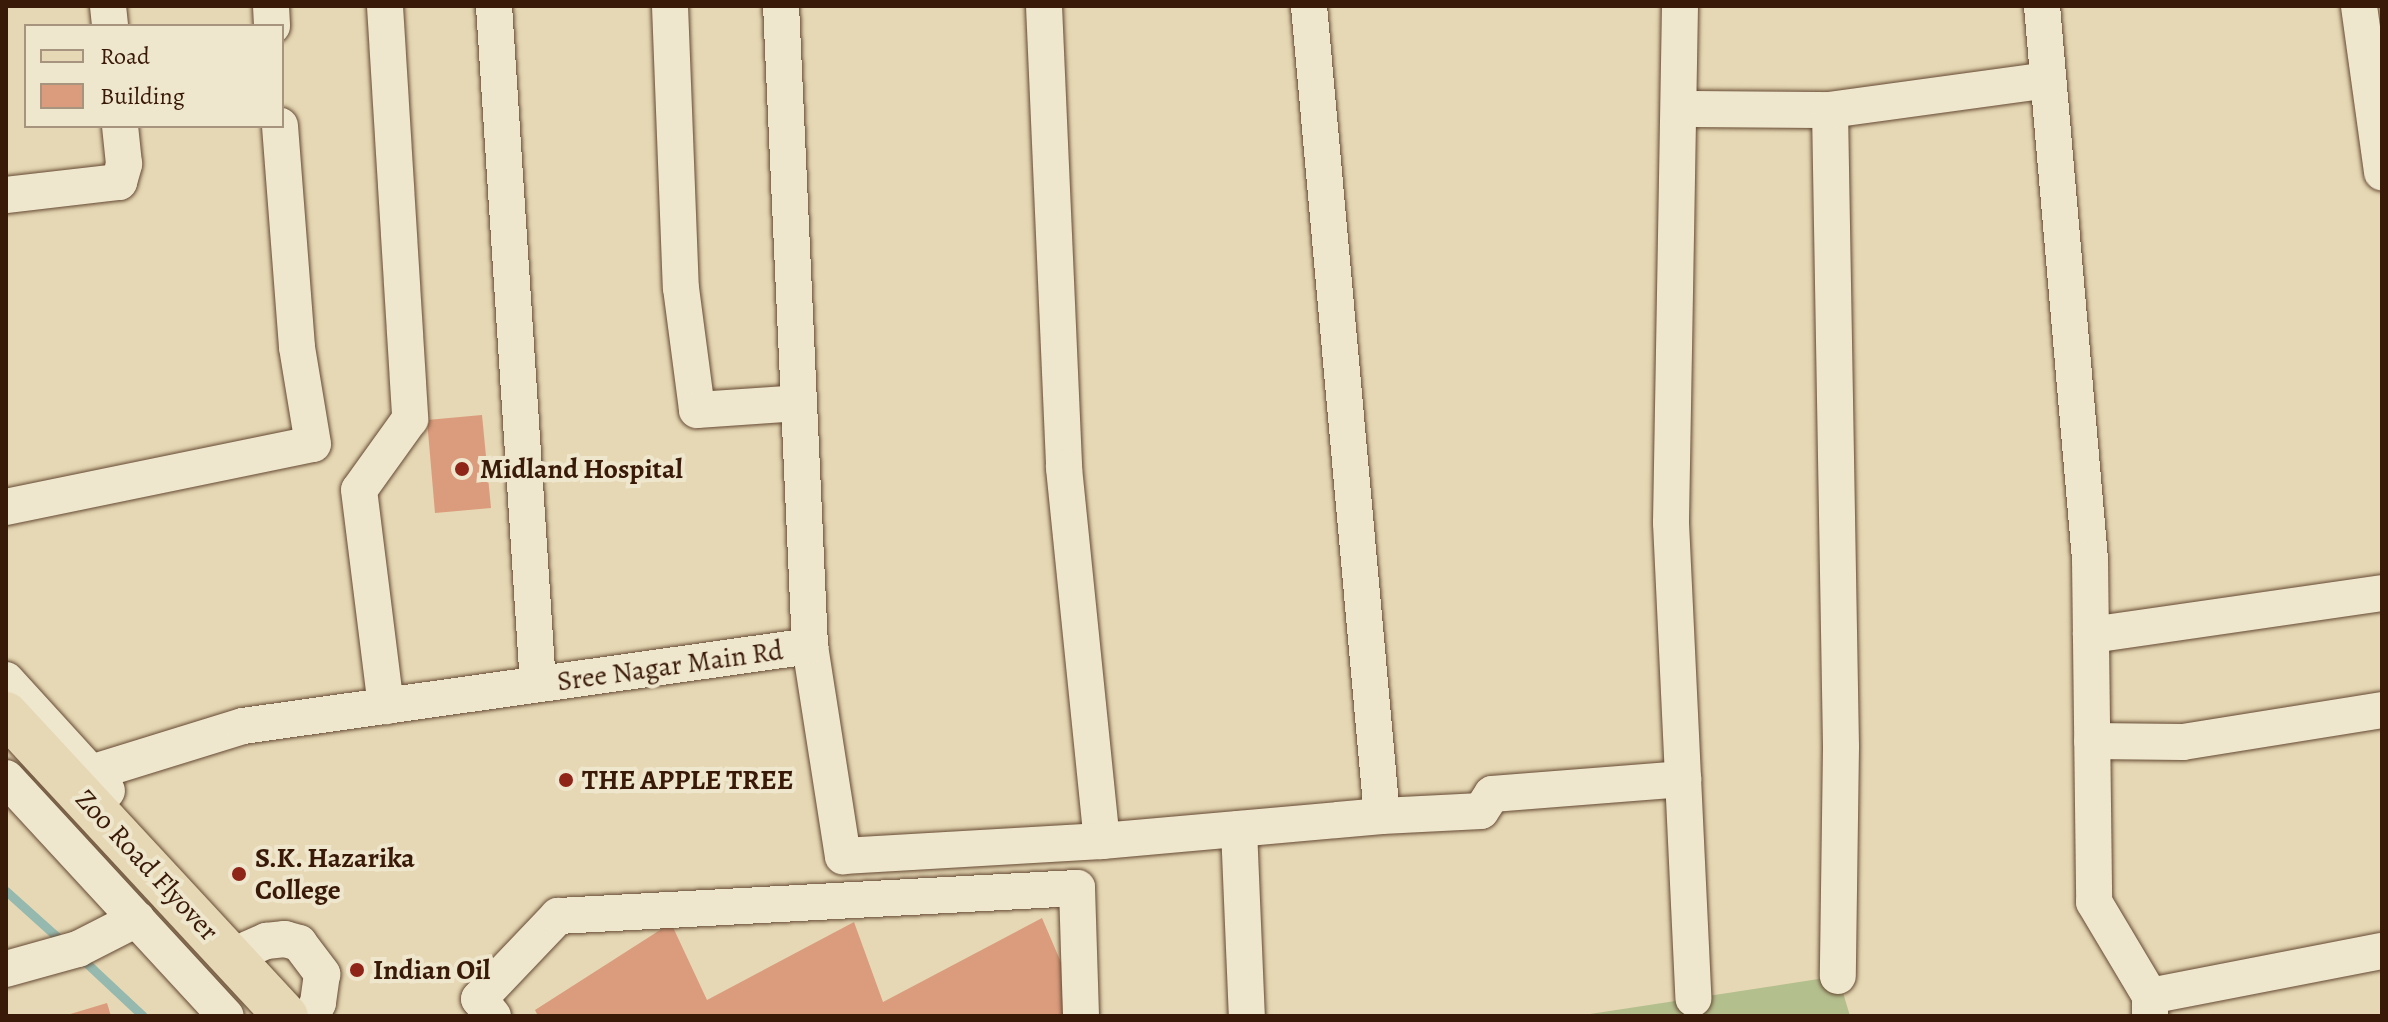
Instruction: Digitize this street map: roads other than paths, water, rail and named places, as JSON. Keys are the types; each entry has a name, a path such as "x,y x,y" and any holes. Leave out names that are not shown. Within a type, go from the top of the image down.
{"main road":[{"name":"Zoo Road Flyover","path":"6,714 286,1016"},
{"name":"Zoo Road Flyover","path":"6,746 255,1016"}],"street":[{"path":"385,6 410,419 359,490 386,706"},
{"path":"494,6 538,684"},
{"path":"670,6 681,288 697,410 799,403"},
{"name":"Sree Nagar Main Rd","path":"91,773 243,726 810,646 781,6"},
{"path":"1044,6 1064,468 1102,841"},
{"path":"1309,6 1382,816"},
{"path":"1680,6 1671,523 1693,998"},
{"path":"2042,6 2090,559 2094,902 2150,1006 2382,951"},
{"path":"2359,6 2382,172"},
{"path":"1679,109 1830,110 2048,80"},
{"path":"1830,110 1841,747 1838,976"},
{"path":"6,195 119,182 124,164 120,128"},
{"path":"6,507 313,444 297,347 280,128"},
{"path":"2091,635 2382,593"},
{"path":"810,646 843,856 1102,841 1382,816 1481,811 1492,794 1683,779"},
{"path":"6,680 310,1016"},
{"path":"2092,741 2183,742 2382,710"},
{"path":"6,778 226,1016"},
{"path":"1239,829 1247,1016"},
{"path":"493,1016 479,999 558,916 1077,888 1081,1016"},
{"path":"6,969 78,949 137,919"}],"waterway":[{"path":"6,891 66,945"},
{"path":"80,957 143,1016"}],"place":[{"name":"Midland Hospital","path":"462,469"},
{"name":"THE APPLE TREE","path":"566,780"},
{"name":"S.K. Hazarika College","path":"239,874"},
{"name":"Indian Oil","path":"357,970"}]}
